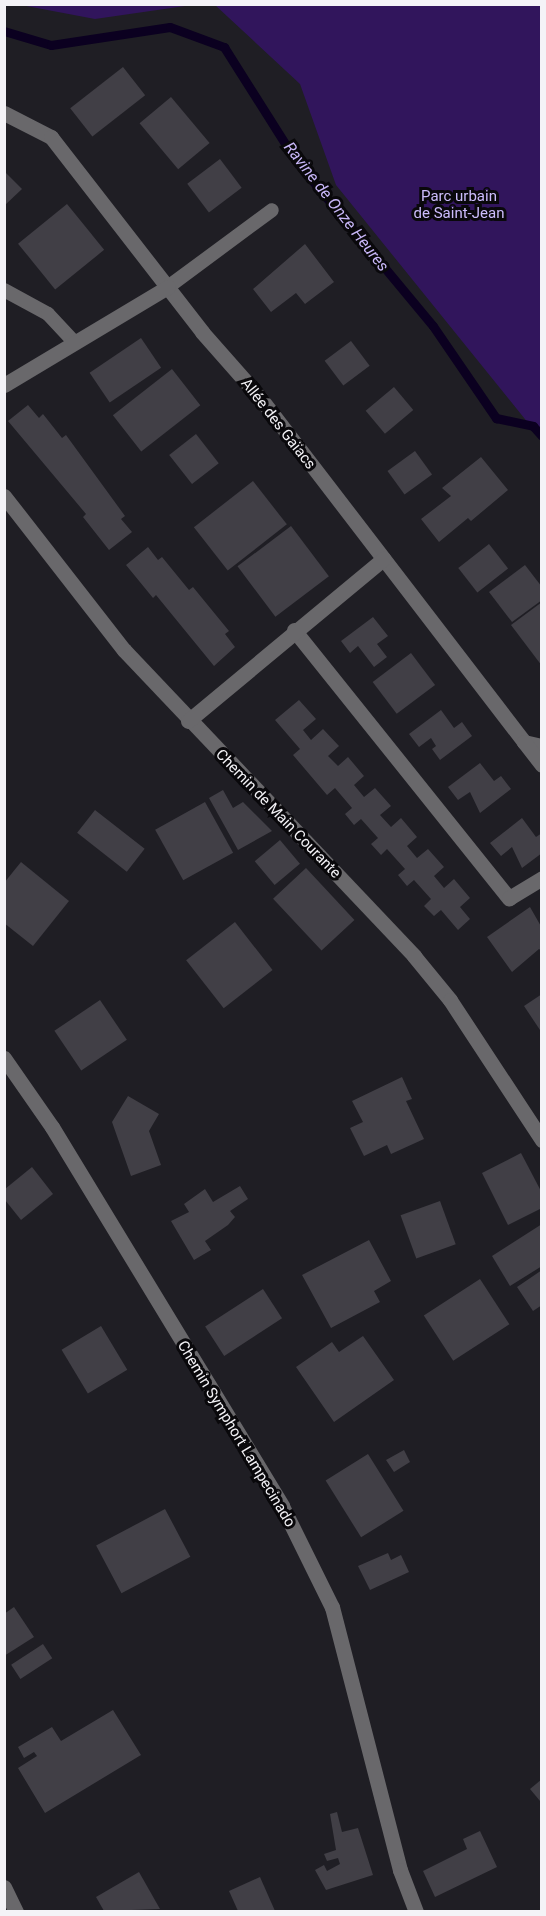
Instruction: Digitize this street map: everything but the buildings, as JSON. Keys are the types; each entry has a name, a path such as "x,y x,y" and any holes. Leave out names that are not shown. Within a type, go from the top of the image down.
{"street":[{"name":"Allée des Gaïacs","path":"4,113 51,137 168,288 261,399 542,765"},
{"path":"4,385 168,288"},
{"name":"Chemin de Main Courante","path":"4,496 124,650 188,721 414,956 450,1000 542,1140"},
{"path":"188,721 294,630 383,559"},
{"path":"294,630 509,898 542,878"},
{"path":"524,742 542,746"},
{"name":"Chemin Symphort Lampecinado","path":"4,1058 52,1127 282,1506 332,1607 400,1870 416,1911"},
{"path":"4,1887 16,1911"}],"lane":[{"path":"168,288 272,210"},
{"path":"4,290 48,314 74,342"}],"green space":[{"path":"21,5 192,5 95,19"},
{"name":"Parc urbain de Saint-Jean","path":"215,5 541,5 541,439 336,185 300,84"}],"waterway":[{"name":"Ravine de Onze Heures","path":"4,31 51,45 170,27 224,47 296,161 433,326 496,418 533,426 542,436"}]}
